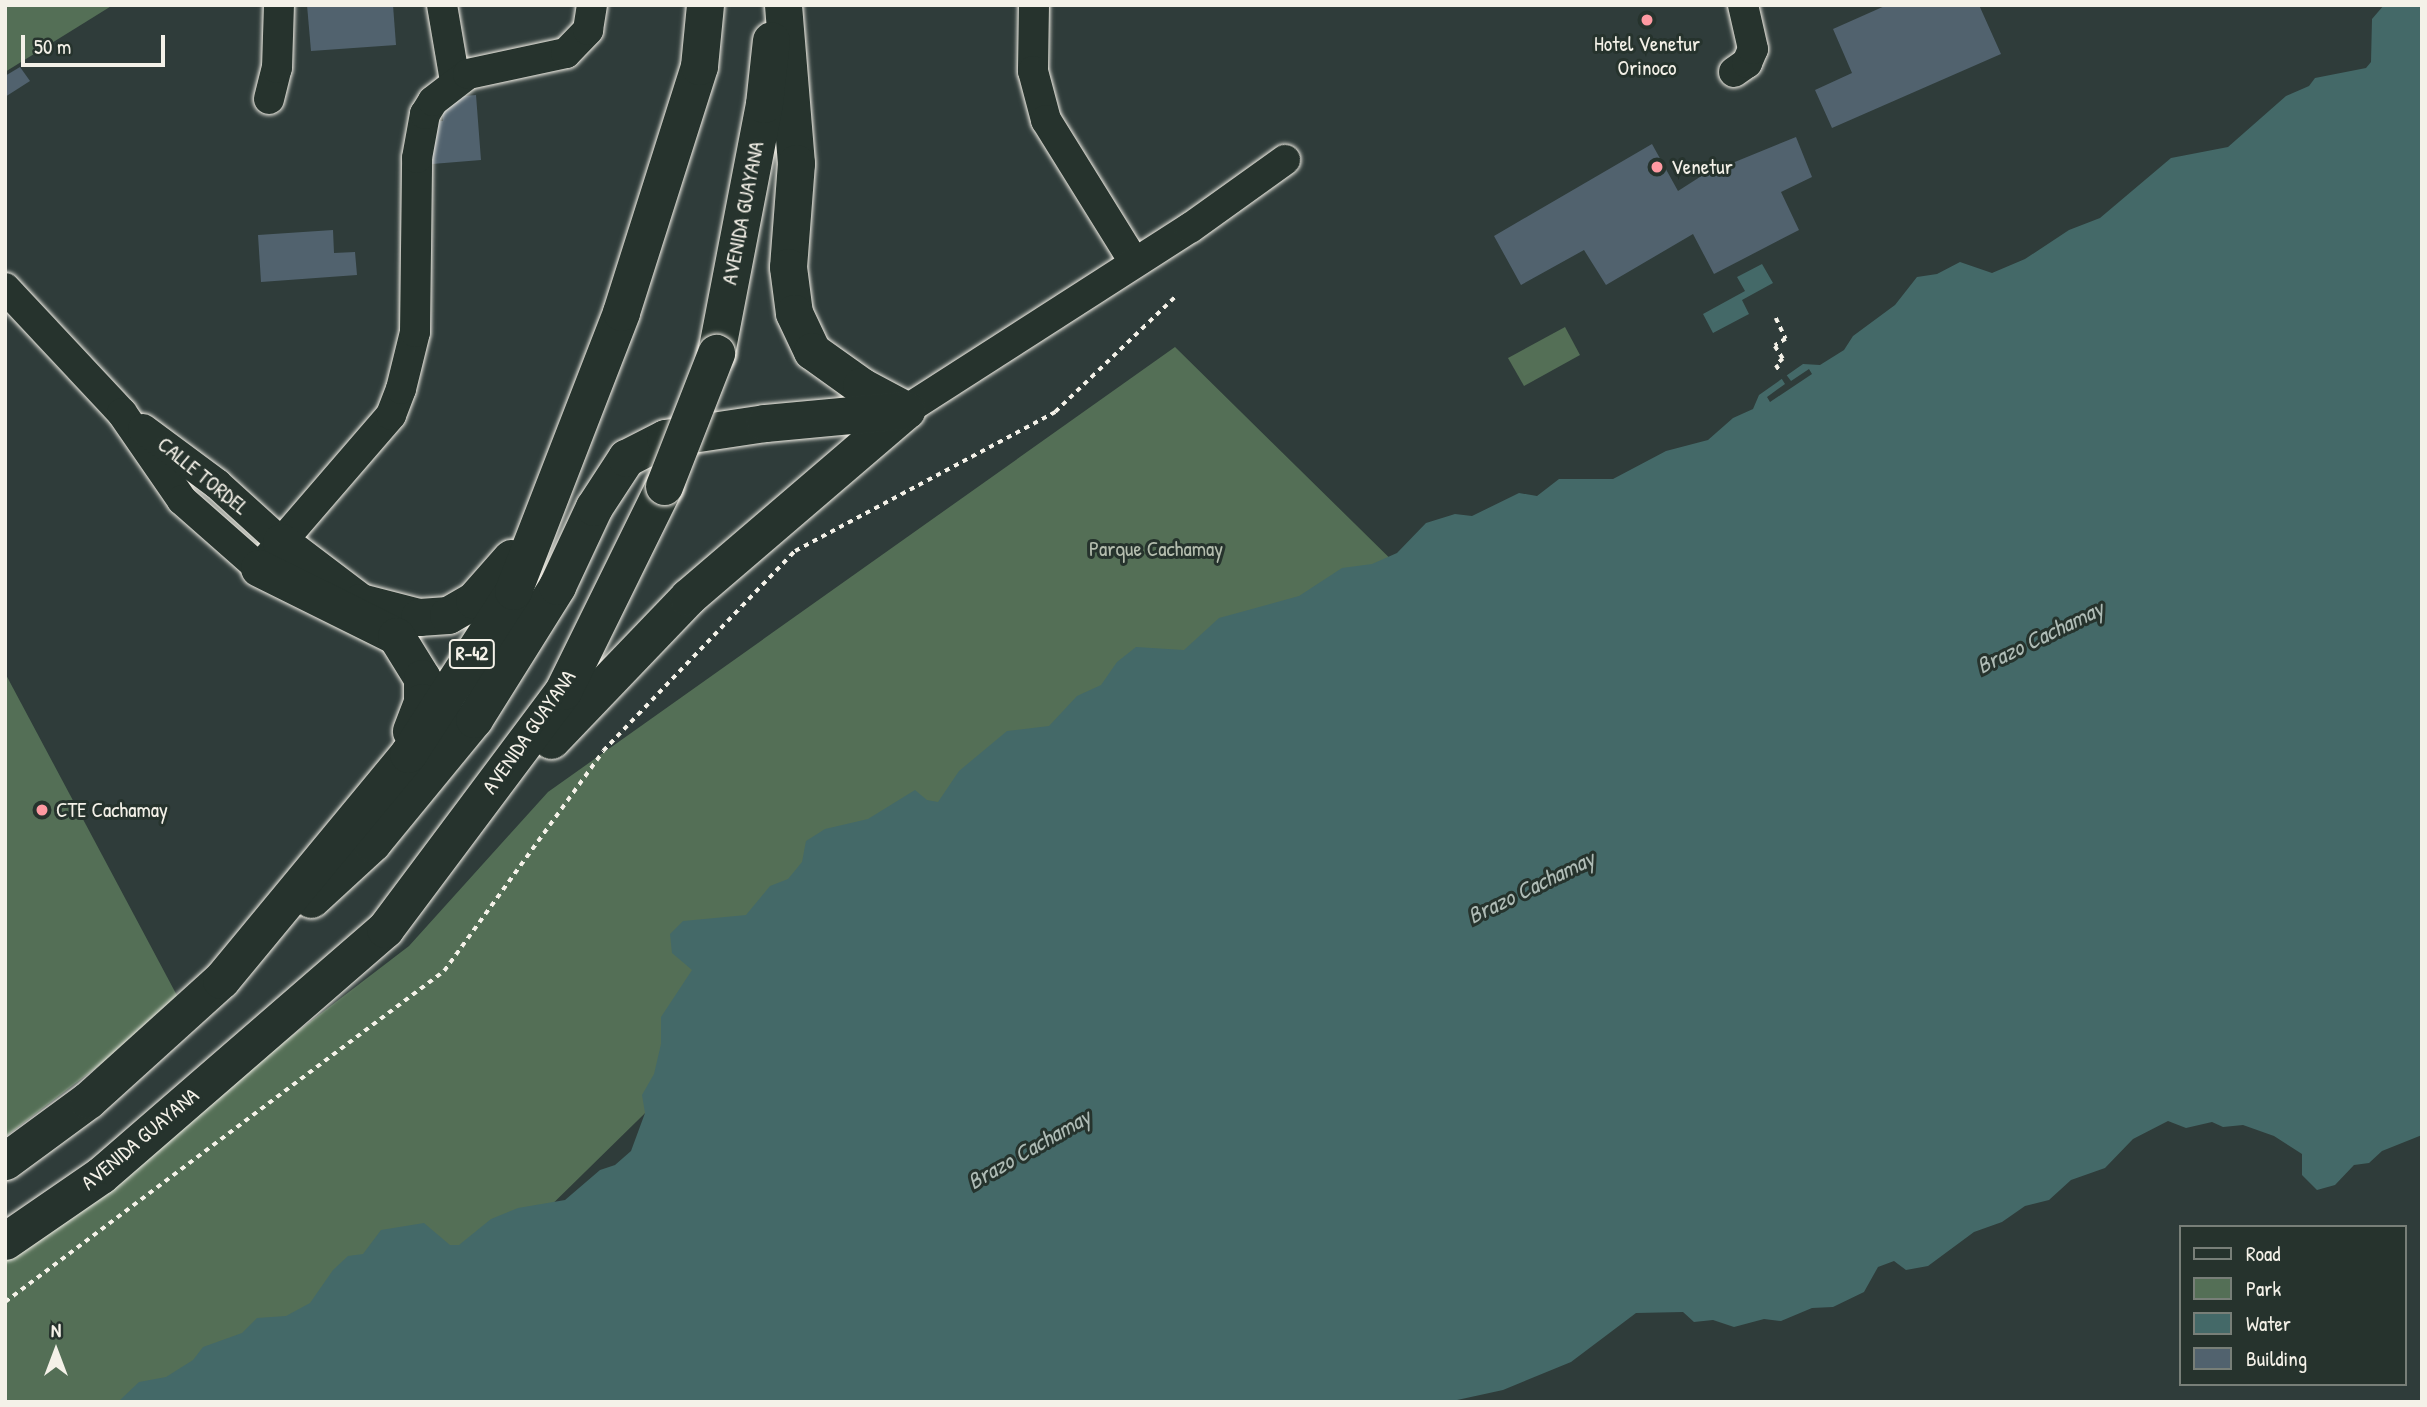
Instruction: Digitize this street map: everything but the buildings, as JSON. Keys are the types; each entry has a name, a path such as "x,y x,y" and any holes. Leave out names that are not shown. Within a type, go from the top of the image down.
{"main road":[{"name":"R-42","path":"5,1161 88,1100 221,981 408,754 513,591 621,312 695,79 705,5"},
{"name":"AVENIDA GUAYANA","path":"5,1241 101,1175 385,929 563,691 664,486 716,353 764,104 774,5"},
{"path":"783,5 796,163 788,267 794,313 812,351 861,386 905,410"},
{"path":"385,929 505,788 688,597 905,410"},
{"path":"221,981 372,843 474,719 557,586 594,507 626,458 665,438 765,423 905,410"},
{"path":"270,555 360,602 419,617 448,615 493,583 548,506"},
{"path":"270,555 396,636 422,678 422,702 410,731 363,806"}],"street":[{"path":"269,99 277,68 279,5"},
{"path":"442,5 455,81"},
{"path":"270,555 391,415 401,389 415,332 417,158 425,114 455,81 566,52 588,30 593,5"},
{"path":"1034,5 1033,71 1046,120 1134,261"},
{"path":"1734,72 1746,63 1753,49 1743,5"},
{"path":"905,410 1285,160"},
{"name":"CALLE TORDEL","path":"5,288 122,414 217,484 270,555"}],"path":[{"path":"5,1302 444,971 603,751 795,551 1055,412 1176,296"},
{"path":"1776,318 1786,339 1775,346 1783,359 1776,365 1781,373"}],"green space":[{"path":"5,5 113,5 5,72"},
{"path":"1565,327 1580,355 1524,386 1508,358"},
{"name":"Parque Cachamay","path":"1175,347 1414,582 890,873 487,1268 206,1402 5,1402 5,1255 409,946 548,792"},
{"name":"CTE Cachamay","path":"5,673 181,1003 5,1137"}],"water":[{"name":"Brazo Cachamay","path":"2384,5 2422,5 2422,1135 2382,1151 2369,1163 2354,1165 2335,1185 2317,1190 2302,1175 2302,1154 2274,1136 2243,1125 2223,1127 2212,1122 2186,1128 2168,1121 2133,1139 2105,1168 2071,1180 2049,1200 2025,1206 2002,1222 1974,1232 1928,1266 1906,1270 1894,1261 1878,1267 1864,1292 1833,1307 1812,1308 1781,1321 1764,1319 1734,1327 1713,1320 1694,1322 1683,1312 1636,1313 1571,1362 1503,1390 1448,1402 118,1402 139,1382 166,1377 193,1360 203,1347 242,1333 257,1318 286,1316 310,1303 333,1270 348,1256 363,1254 381,1230 424,1223 450,1245 459,1245 491,1219 518,1208 565,1200 600,1170 615,1165 631,1151 645,1113 642,1095 654,1074 661,1044 661,1017 692,970 672,953 670,934 683,921 746,915 770,886 788,879 802,862 806,841 825,829 868,819 915,790 927,800 938,802 959,771 1007,731 1049,726 1077,696 1101,685 1117,662 1136,647 1184,650 1219,618 1299,596 1342,568 1372,564 1397,553 1426,523 1455,514 1472,516 1519,493 1537,496 1559,479 1613,479 1666,451 1708,440 1733,418 1753,409 1759,395 1803,364 1820,365 1844,350 1853,336 1895,305 1917,277 1937,274 1960,262 1992,273 2025,259 2069,230 2100,218 2171,158 2228,147 2286,96 2309,86 2315,78 2366,68 2371,62 2372,19"},
{"path":"1762,264 1773,283 1742,300 1749,314 1713,333 1703,314 1745,291 1737,277"}],"pier":[{"path":"1809,369 1812,374 1770,402 1767,397 1785,384 1780,376 1785,373 1791,381"}],"place":[{"name":"Hotel Venetur Orinoco","path":"1647,20"},
{"name":"Venetur","path":"1657,167"},
{"name":"CTE Cachamay","path":"42,810"}]}
